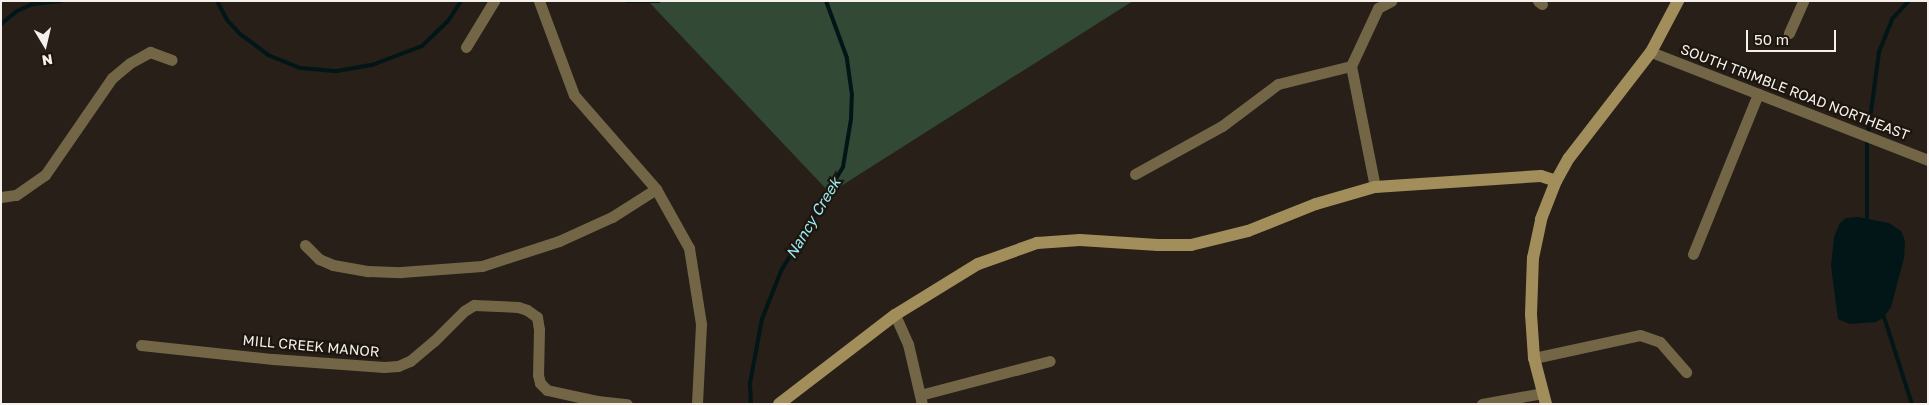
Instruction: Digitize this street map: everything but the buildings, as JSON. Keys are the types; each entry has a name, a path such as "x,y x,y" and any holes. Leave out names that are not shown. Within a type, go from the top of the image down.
{"street":[{"path":"466,47 494,1"},
{"path":"539,1 574,95 656,189 690,248 701,324 697,404"},
{"path":"1375,187 1351,66 1378,8 1391,1"},
{"path":"1482,404 1544,398 1534,358 1530,314 1533,258 1541,219 1556,181 1568,158 1651,52 1678,1"},
{"path":"1789,33 1803,1"},
{"path":"1,197 16,195 45,175 112,78 150,52 172,60"},
{"name":"SOUTH TRIMBLE ROAD NORTHEAST","path":"1651,52 1928,160"},
{"path":"1135,174 1222,126 1278,84 1351,66"},
{"path":"1693,254 1758,94"},
{"path":"779,404 895,315 978,264 1036,243 1080,240 1158,245 1211,241 1248,231 1316,204 1375,187 1541,176 1556,181"},
{"path":"305,245 319,259 333,265 368,271 400,272 482,266 558,241 612,217 656,189"},
{"name":"MILL CREEK MANOR","path":"141,344 273,359 384,368 398,366 410,361 434,341 464,311 474,305 518,307 527,310 537,317 539,329 538,375 540,383 547,390 597,402 627,404"},
{"path":"895,315 908,344 921,399 1050,361"},
{"path":"1534,358 1640,335 1660,342 1686,372"}],"green space":[{"path":"648,1 1133,1 830,193"}],"shaded area":[{"path":"1858,217 1889,223 1901,231 1905,241 1904,258 1891,307 1884,317 1876,322 1850,324 1838,319 1831,266 1834,237 1840,223 1846,218"}],"waterway":[{"path":"1,24 17,11 33,4 61,1"},
{"path":"217,1 227,20 239,33 268,55 301,68 337,71 372,65 422,46 448,21 461,1"},
{"path":"627,1 659,1"},
{"name":"Nancy Creek","path":"751,404 750,383 762,319 781,271 843,167 851,119 852,95 847,58 826,1"},
{"path":"1867,219 1867,141 1879,52 1892,19 1909,1"},
{"path":"1884,317 1912,404"}]}
